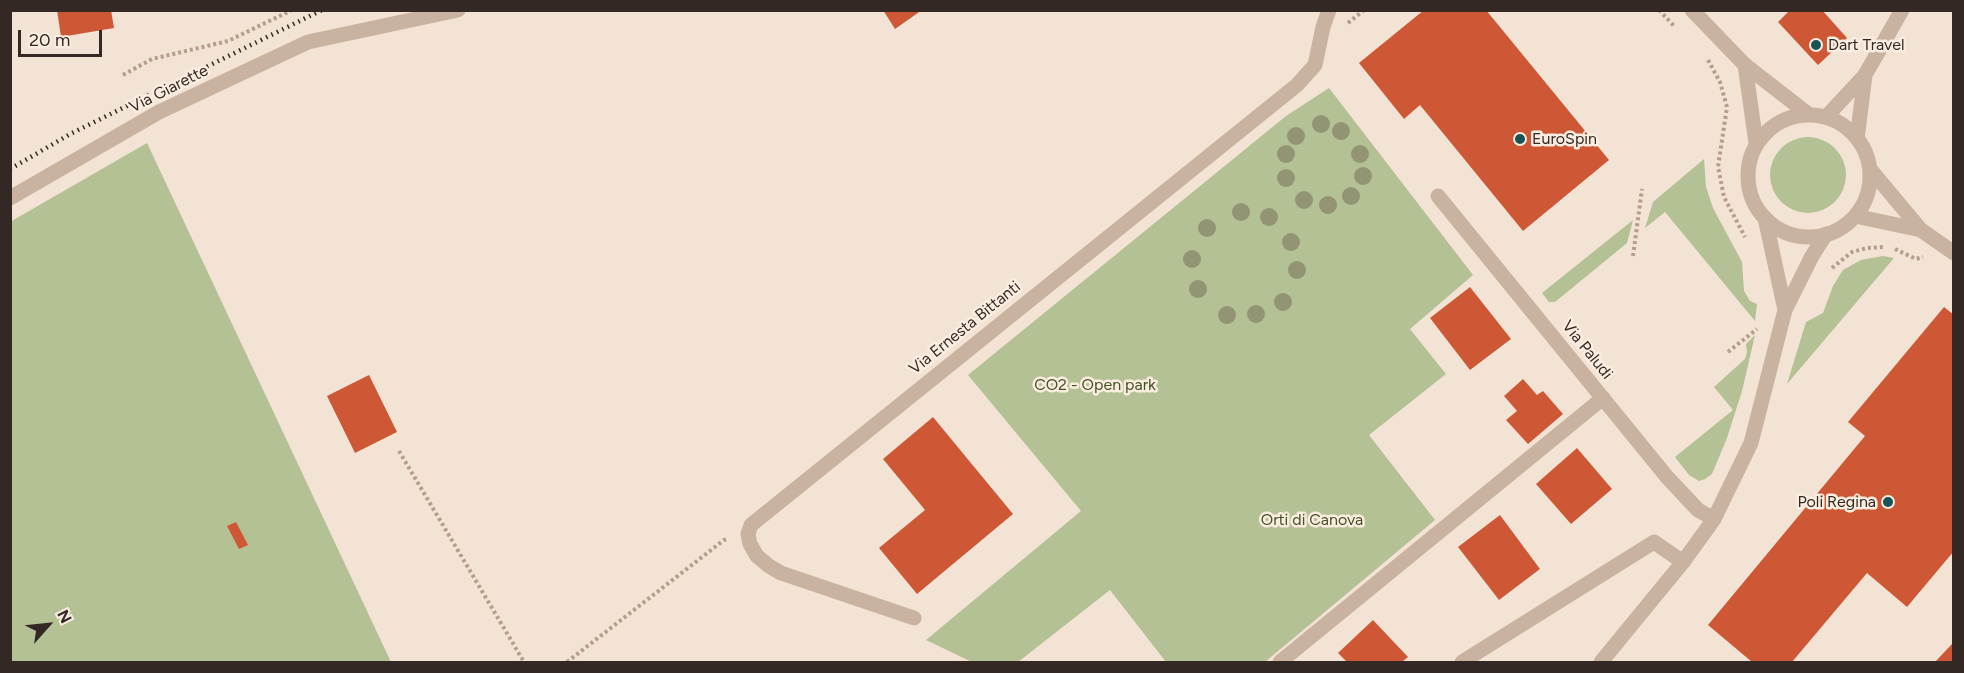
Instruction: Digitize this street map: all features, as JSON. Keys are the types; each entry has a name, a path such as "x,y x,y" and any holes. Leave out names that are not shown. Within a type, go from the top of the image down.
{"street":[{"name":"Via Giarette","path":"10,198 159,112 308,42 458,10"},
{"name":"Via Ernesta Bittanti","path":"748,534 751,525 760,516 1302,81 1317,59 1318,44 1329,10"},
{"path":"1692,10 1745,65 1808,114"},
{"path":"1826,117 1865,75 1902,10"},
{"path":"1745,65 1756,144"},
{"path":"1857,139 1865,75"},
{"path":"1808,114 1826,117 1843,126 1857,139 1867,157 1870,169 1868,190 1864,204 1843,226 1826,234 1810,237 1794,235 1778,228 1765,218 1754,202 1748,182 1749,162 1756,144 1770,128 1788,118 1808,114"},
{"path":"1870,169 1921,230 1953,253"},
{"name":"Via Paludi","path":"1438,196 1667,477 1698,510 1714,519"},
{"path":"1854,216 1921,230"},
{"path":"1765,218 1785,310"},
{"path":"1601,663 1683,562 1714,519 1751,443 1785,310 1812,256 1826,234"},
{"path":"1280,663 1604,398"},
{"path":"748,534 750,544 757,556 775,570 914,618"},
{"path":"1462,663 1654,542 1683,562"}],"path":[{"path":"123,75 152,59 228,41 292,10"},
{"path":"1659,10 1675,27"},
{"path":"1700,52 1720,82 1727,108 1719,167 1724,197 1750,246"},
{"path":"1633,255 1642,189"},
{"path":"1830,270 1852,252 1867,248 1884,246 1916,259 1925,256"},
{"path":"1728,352 1760,326"},
{"path":"399,450 524,663"},
{"path":"567,663 724,540 748,534"}],"green space":[{"path":"1329,88 1473,275 1410,329 1446,374 1369,435 1435,520 1265,662 1166,662 1110,590 1018,662 972,662 926,640 1081,511 968,375 1286,116"},
{"path":"1808,137 1822,140 1835,148 1843,161 1846,175 1843,189 1835,202 1822,210 1808,213 1794,210 1781,202 1773,189 1770,175 1773,161 1781,148 1794,140"},
{"path":"147,143 391,662 11,662 10,222"},
{"path":"1704,159 1706,187 1713,208 1742,262 1744,291 1750,301 1757,304 1755,321 1665,212 1645,228 1653,202"},
{"path":"1633,220 1627,243 1555,302 1549,302 1542,293"},
{"path":"1883,256 1894,258 1787,384 1806,322 1823,313 1833,286 1843,270 1861,260"},
{"path":"1755,335 1742,391 1727,438 1712,474 1699,481 1689,475 1675,457 1733,410 1714,387 1745,359 1746,344"}],"building":[{"path":"57,10 111,10 114,28 61,37"},
{"path":"883,10 922,10 895,29"},
{"name":"EuroSpin","path":"1424,10 1486,10 1609,160 1523,231 1420,105 1404,119 1359,63"},
{"path":"1790,10 1822,10 1847,38 1818,65 1778,22"},
{"path":"1470,287 1511,339 1470,370 1430,318"},
{"path":"1944,307 1954,315 1954,551 1907,607 1867,573 1792,662 1752,662 1708,625 1865,436 1848,422"},
{"path":"369,375 397,432 355,453 327,396"},
{"path":"1523,379 1537,395 1543,391 1563,414 1528,444 1506,420 1517,411 1504,396"},
{"path":"933,417 1013,514 917,594 879,548 925,510 883,459"},
{"path":"1577,448 1612,489 1571,524 1536,484"},
{"path":"1500,515 1540,569 1499,600 1458,547"},
{"path":"236,522 248,545 239,549 227,526"},
{"path":"1373,620 1408,657 1402,662 1347,662 1338,653"},
{"path":"1952,644 1954,662 1935,662"}],"railway":[{"path":"10,169 72,133 322,10"}],"place":[{"name":"Dart Travel","path":"1816,45"},
{"name":"EuroSpin","path":"1520,139"},
{"name":"Poli Regina","path":"1888,502"}],"park label":[{"name":"CO2 - Open park","path":"1095,385"},
{"name":"Orti di Canova","path":"1312,520"}]}
